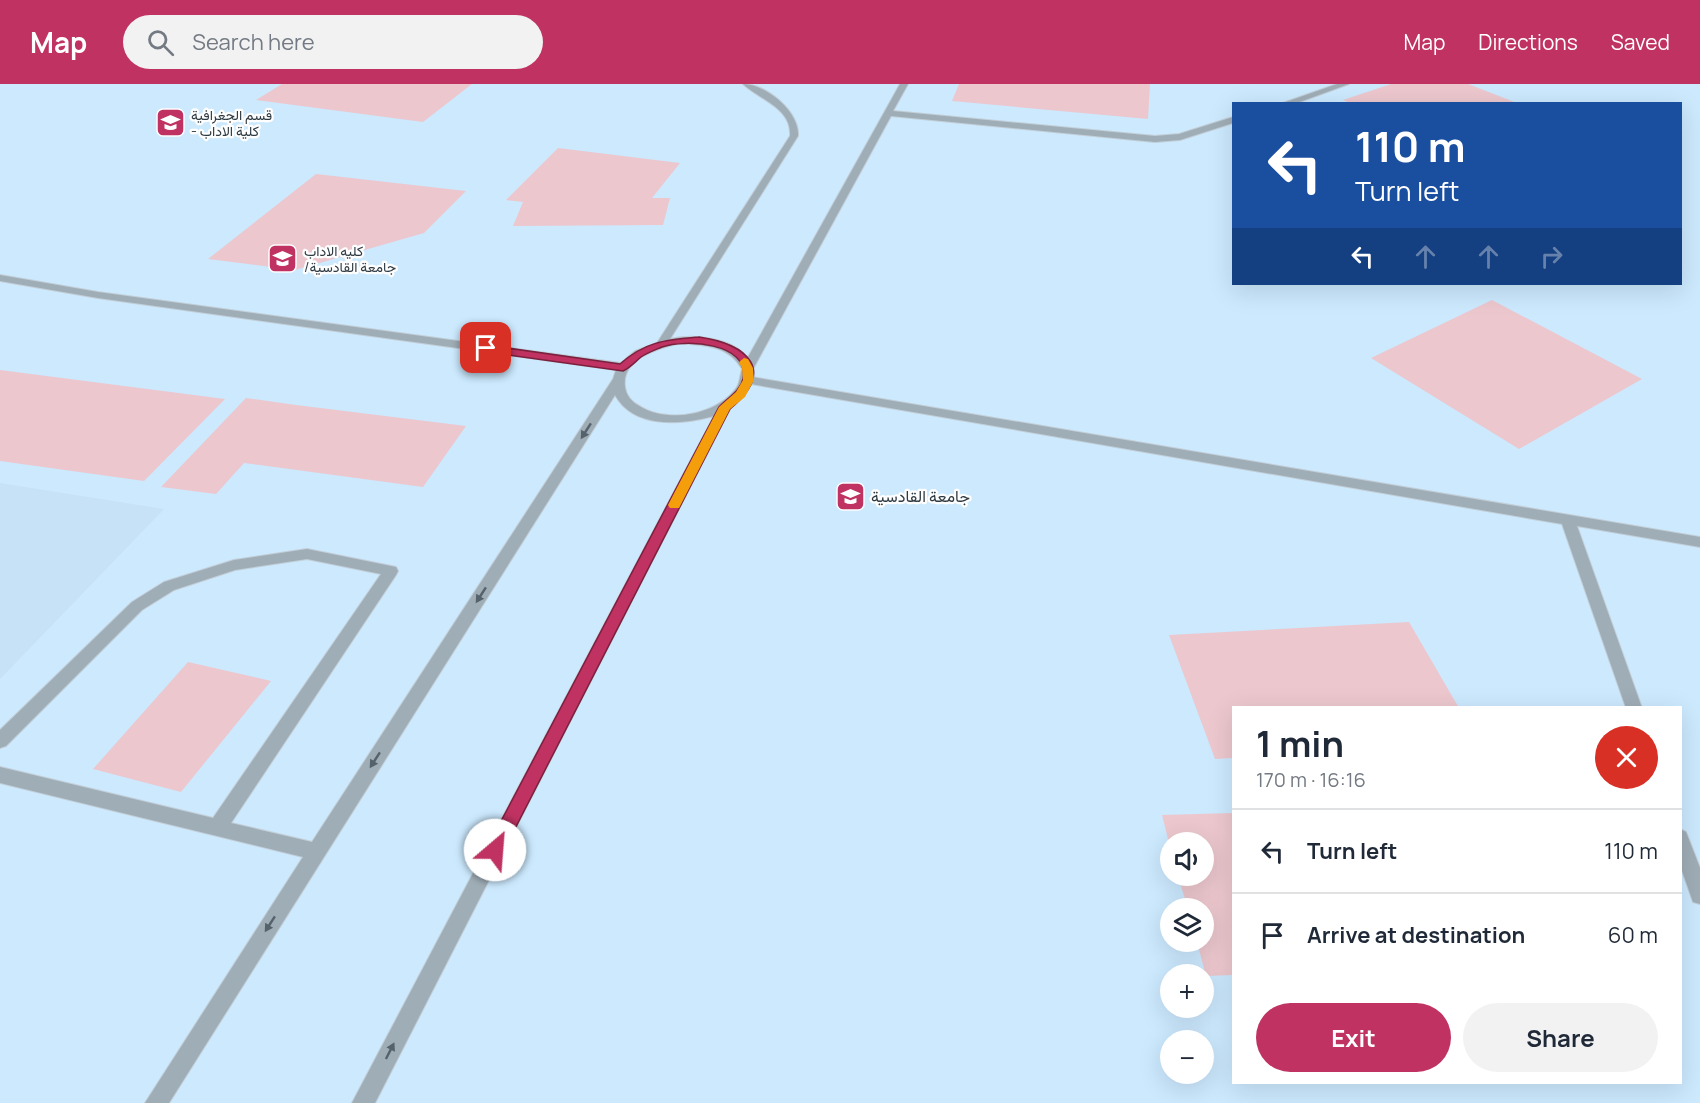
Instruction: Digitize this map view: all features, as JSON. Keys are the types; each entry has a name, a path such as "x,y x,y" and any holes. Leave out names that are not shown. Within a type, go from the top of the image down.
{"street":[{"path":"662,343 794,136 792,119 747,84"},
{"path":"620,375 620,394 629,405 644,414 663,418 685,419 706,415 725,407 741,394 748,374 904,84"},
{"path":"1290,102 1346,84"},
{"path":"888,113 1155,139 1180,137 1232,120"},
{"path":"0,278 620,375"},
{"path":"156,1103 620,375 639,353 662,343 690,340 717,343 731,349 742,357 748,374"},
{"path":"748,374 1700,542"},
{"path":"363,1103 725,407"},
{"path":"1568,520 1633,706"},
{"path":"0,741 136,606 170,586 234,566 307,554 391,571 218,826"},
{"path":"0,775 218,826 316,852"},
{"path":"1682,844 1700,895"}],"shaded area":[{"name":"جامعة القادسية","path":"0,84 1700,84 1700,1103 0,1103"},
{"path":"0,483 164,509 0,679"}],"building":[{"path":"282,84 472,84 423,122 256,100"},
{"path":"959,84 1150,84 1148,119 952,101"},
{"path":"1391,84 1468,84 1514,102 1348,102 1343,100"},
{"path":"558,148 680,163 652,198 670,198 663,225 513,226 523,202 506,200"},
{"path":"316,174 466,191 424,233 295,270 208,259"},
{"path":"1492,300 1642,379 1519,449 1371,358"},
{"path":"0,370 225,399 144,481 0,461"},
{"path":"246,398 466,426 423,487 244,463 216,494 161,487"},
{"path":"1409,622 1458,706 1232,706 1232,758 1215,759 1169,635"},
{"path":"188,662 271,681 181,792 93,769"},
{"path":"1232,813 1232,975 1214,976 1214,964 1203,964 1200,952 1214,952 1214,898 1185,898 1181,886 1214,886 1214,832 1166,832 1162,815"}],"slow traffic":[{"path":"674,505 725,407 741,394 748,380 748,368 744,362"}],"place":[{"name":"قسم الجغرافية - كلية الاداب","path":"170,122"},
{"name":"كليه الاداب /جامعة القادسية","path":"283,258"},
{"name":"جامعة القادسية","path":"850,496"}],"route":[{"path":"486,348 623,368 639,353 662,343 699,340 717,343 731,349 742,357 748,368 748,380 741,394 725,407 495,850"}]}
